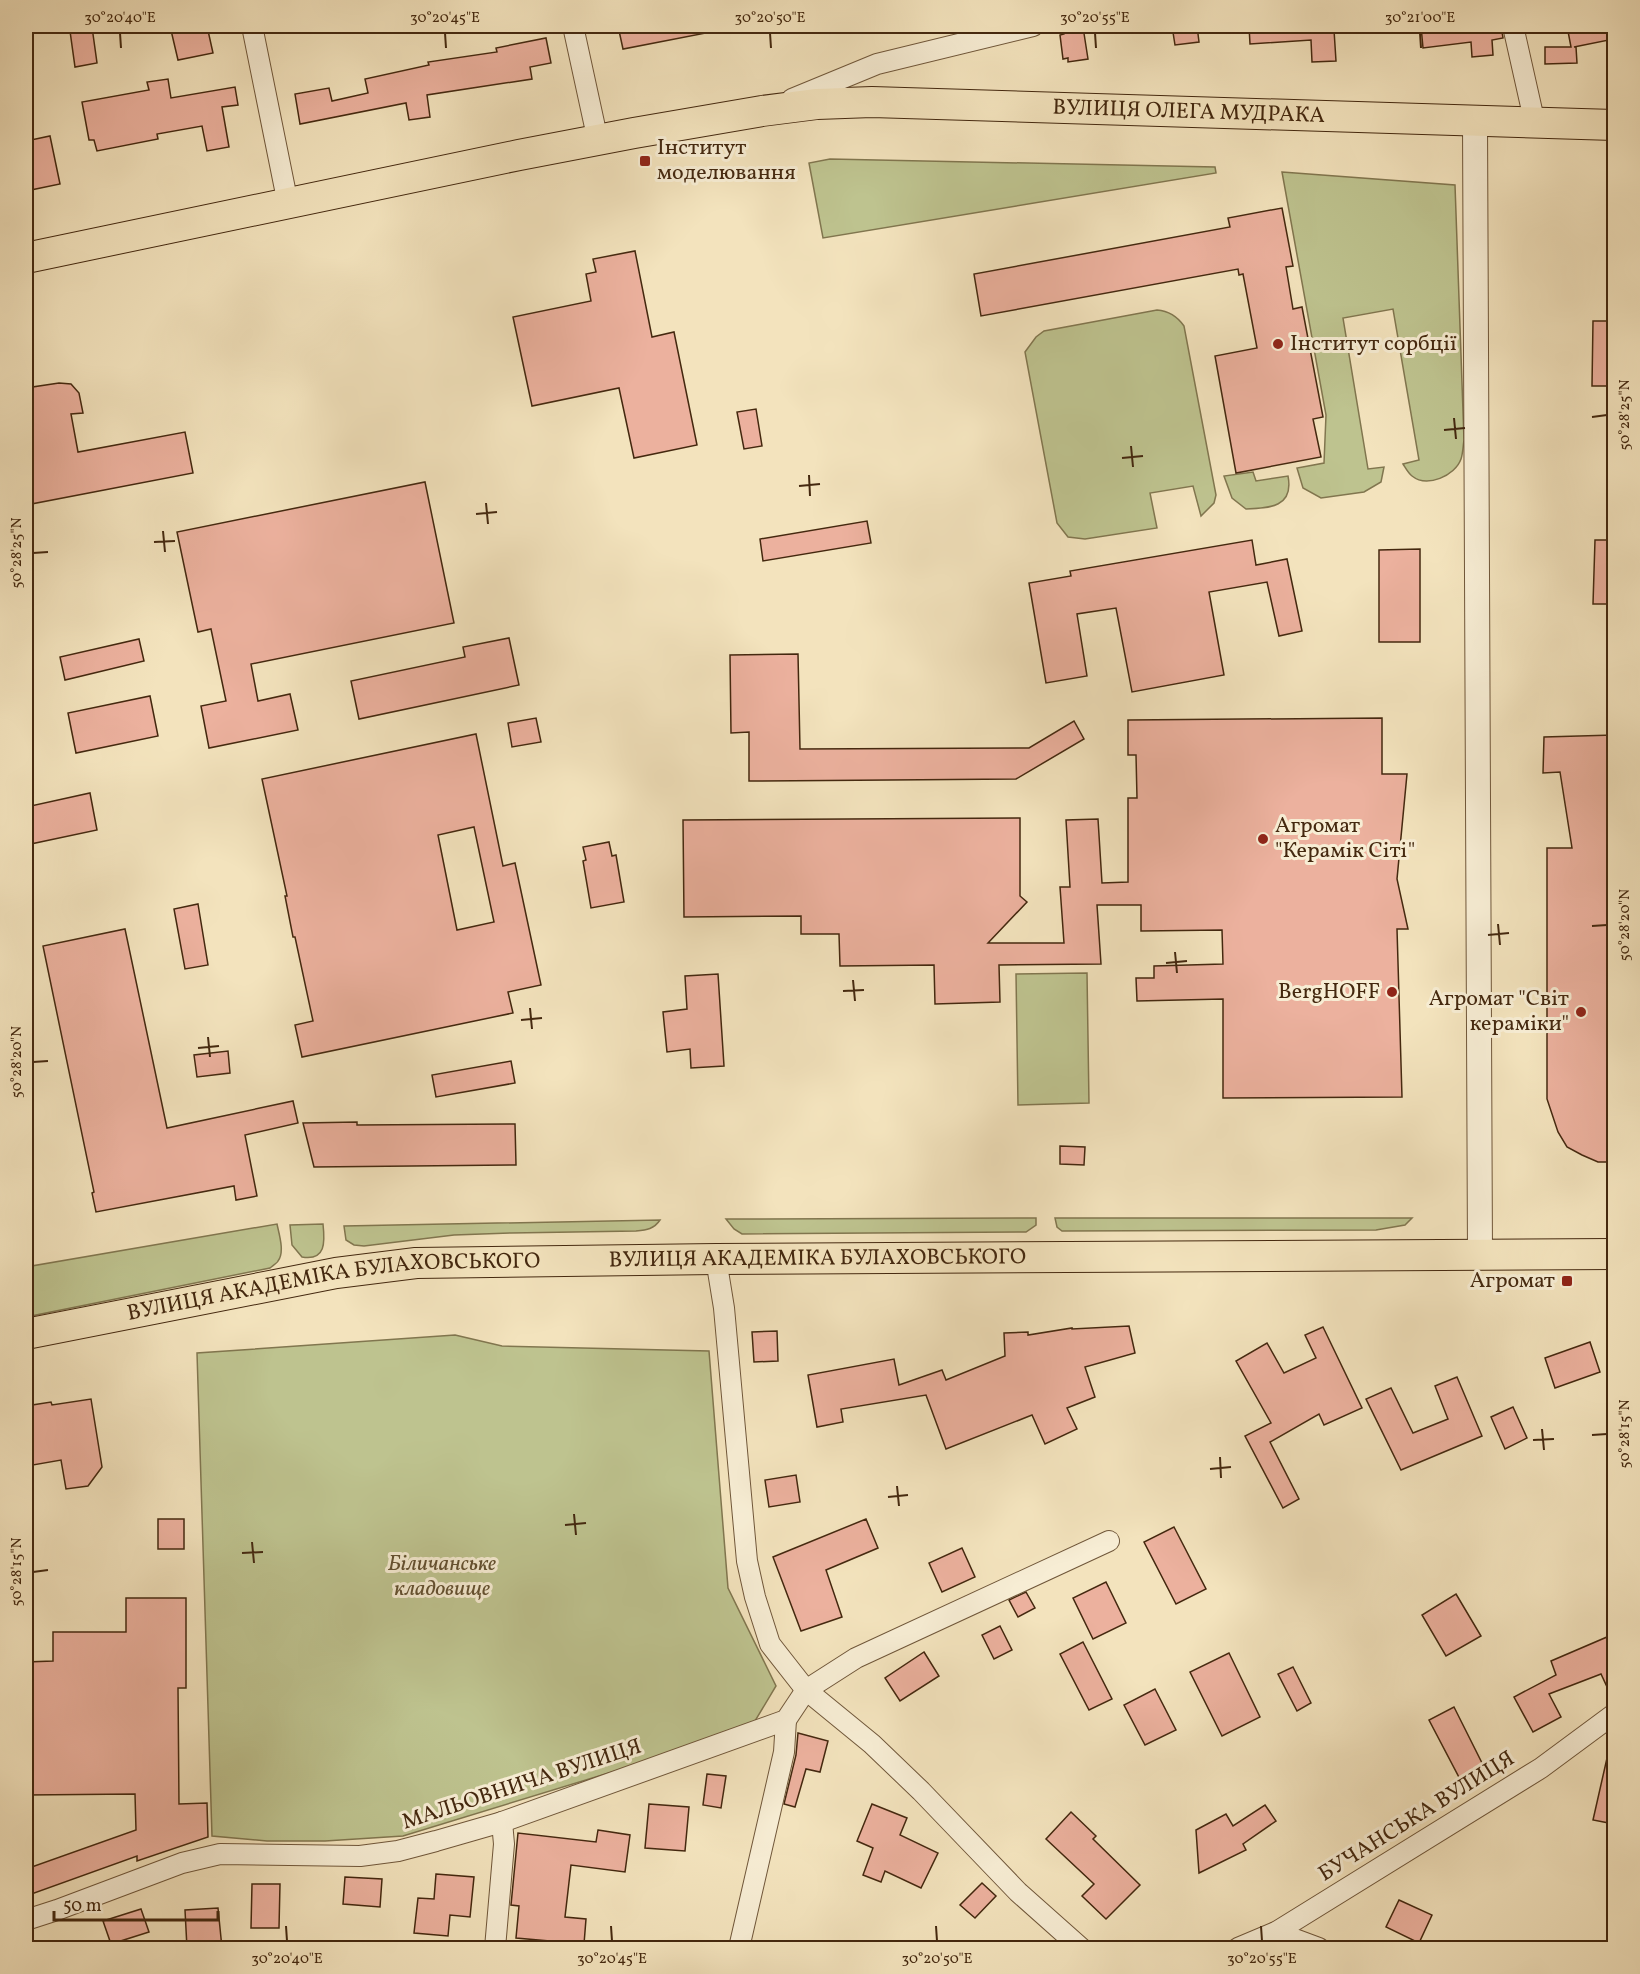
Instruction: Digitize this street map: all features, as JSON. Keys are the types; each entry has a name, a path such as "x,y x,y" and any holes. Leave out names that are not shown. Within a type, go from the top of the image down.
{"main road":[{"name":"ВУЛИЦЯ ОЛЕГА МУДРАКА","path":"26,258 519,155 762,111 817,104 872,102 1614,125"},
{"name":"ВУЛИЦЯ АКАДЕМІКА БУЛАХОВСЬКОГО","path":"26,1334 326,1275 416,1263 1614,1254"}],"street":[{"path":"252,26 288,204"},
{"path":"573,26 598,141"},
{"path":"762,111 877,64 1033,26"},
{"path":"1513,26 1534,124"},
{"path":"1475,122 1480,1254"},
{"path":"716,1259 724,1308 747,1561 755,1597 770,1644 806,1690 872,1744 921,1791 1018,1892 1081,1948"},
{"path":"739,1948 784,1752 786,1720 806,1690 856,1658 1109,1541"},
{"name":"БУЧАНСЬКА ВУЛИЦЯ","path":"1238,1948 1276,1932 1540,1768 1614,1714"},
{"name":"МАЛЬОВНИЧА ВУЛИЦЯ","path":"26,1920 182,1863 220,1854 360,1856 398,1851 502,1822 786,1720"},
{"path":"495,1948 504,1844 502,1822"},
{"path":"1276,1932 1319,1948"}],"green space":[{"path":"830,159 1215,167 1216,173 823,238 809,163"},
{"path":"1282,172 1455,185 1464,440 1461,459 1453,471 1447,475 1425,481 1411,475 1403,464 1419,460 1393,309 1343,318 1368,469 1384,467 1381,482 1364,492 1321,498 1303,488 1297,468 1324,463 1326,415"},
{"path":"1157,310 1179,319 1184,326 1216,495 1214,503 1201,516 1193,486 1150,493 1157,528 1085,539 1068,537 1057,523 1025,352 1036,337 1044,331"},
{"path":"1253,472 1256,481 1288,476 1289,486 1284,500 1264,508 1246,509 1232,498 1224,476"},
{"path":"1087,973 1089,1103 1018,1105 1016,974"},
{"path":"1036,1218 1036,1225 1026,1232 742,1234 734,1229 726,1219"},
{"path":"1055,1218 1412,1218 1405,1225 1376,1230 1062,1231 1057,1227"},
{"path":"660,1220 650,1229 636,1231 454,1235 364,1246 354,1245 346,1240 344,1226"},
{"path":"277,1224 281,1253 278,1262 270,1268 26,1317 26,1267"},
{"path":"323,1224 324,1243 320,1253 316,1256 302,1257 292,1245 290,1225"},
{"name":"Біличанське кладовище","path":"455,1335 502,1346 709,1351 728,1588 776,1686 755,1721 625,1768 403,1836 325,1841 267,1841 212,1836 197,1353"}],"building":[{"path":"170,26 207,26 213,53 178,60"},
{"path":"618,26 705,26 706,33 623,49"},
{"path":"1172,26 1197,26 1199,42 1175,45"},
{"path":"1249,26 1324,26 1324,31 1334,30 1336,61 1312,62 1311,40 1250,44"},
{"path":"1421,26 1501,26 1503,38 1492,40 1493,55 1472,57 1471,42 1423,48"},
{"path":"1567,26 1614,26 1614,39 1574,47 1576,47 1577,63 1545,64 1545,47 1571,47"},
{"path":"92,27 97,63 75,67 70,31"},
{"path":"1083,27 1088,59 1068,62 1068,58 1063,59 1060,35 1064,34 1064,30"},
{"path":"546,38 551,63 530,67 532,79 427,95 430,117 409,120 406,103 300,124 295,94 329,88 332,101 368,93 365,79 429,65 428,62 497,52 496,48"},
{"path":"168,79 171,98 235,87 238,105 222,107 229,147 207,151 202,126 157,134 158,139 97,151 94,140 89,140 82,102 149,90 147,82"},
{"path":"50,136 60,184 26,191 26,141"},
{"name":"Інститут сорбції","path":"1282,208 1293,266 1286,267 1293,309 1302,307 1323,417 1313,419 1321,457 1236,473 1215,356 1257,348 1243,274 1239,275 1238,269 981,316 974,274 1230,227 1228,218"},
{"path":"635,251 652,337 674,332 697,445 634,458 619,388 532,406 513,317 591,301 586,274 596,272 593,259"},
{"path":"1593,321 1614,321 1614,386 1592,386"},
{"path":"59,383 71,384 79,393 83,413 71,414 78,452 185,432 193,473 26,505 26,388"},
{"path":"756,409 762,446 744,449 737,412"},
{"path":"425,482 454,623 251,664 258,701 290,694 298,730 209,748 201,706 226,701 211,629 198,632 177,532"},
{"path":"867,521 871,543 763,561 760,539"},
{"path":"1252,540 1256,565 1287,559 1302,631 1279,636 1267,582 1209,592 1224,675 1132,692 1116,608 1077,614 1087,676 1046,683 1029,583 1071,576 1070,571"},
{"path":"1595,540 1614,540 1614,604 1593,604"},
{"path":"1420,549 1420,642 1379,642 1379,550"},
{"path":"509,638 519,685 359,719 351,681 465,657 463,647"},
{"path":"139,639 144,661 65,680 60,657"},
{"path":"798,654 800,749 1029,748 1074,721 1084,739 1016,779 749,781 749,732 731,733 730,655"},
{"path":"150,696 158,736 76,753 68,713"},
{"path":"536,718 541,742 512,747 508,723"},
{"path":"1382,718 1382,774 1407,774 1397,879 1408,929 1397,929 1402,1097 1223,1098 1223,999 1137,1001 1136,978 1154,978 1154,966 1223,964 1222,930 1141,931 1141,905 1097,905 1101,964 999,965 1000,1002 935,1004 934,965 840,966 839,934 801,934 801,916 684,917 683,820 1020,818 1020,896 1027,902 988,943 1064,943 1060,887 1070,887 1066,820 1098,819 1102,883 1128,882 1128,798 1137,798 1136,755 1128,755 1128,720"},
{"path":"476,734 503,866 515,863 541,985 508,992 513,1013 302,1057 295,1025 313,1021 295,937 293,937 285,896 287,896 262,779","holes":["474,827 494,922 457,930 438,835"]},
{"name":"Агромат \"Світ кераміки\"","path":"1614,735 1614,1162 1598,1162 1567,1147 1558,1132 1547,1099 1547,848 1572,848 1560,772 1543,773 1544,737"},
{"path":"90,793 97,830 26,845 26,807"},
{"path":"609,842 612,856 616,855 624,902 591,908 583,861 586,860 583,847"},
{"path":"198,904 208,965 185,969 174,909"},
{"path":"125,929 167,1128 293,1101 298,1123 245,1135 257,1196 236,1200 234,1186 96,1212 92,1193 94,1192 43,946"},
{"path":"718,974 724,1066 691,1068 690,1049 667,1052 663,1012 687,1009 685,976"},
{"path":"228,1051 230,1073 197,1077 194,1055"},
{"path":"511,1061 515,1083 436,1097 432,1075"},
{"path":"357,1122 357,1125 515,1124 516,1165 314,1167 303,1123"},
{"path":"1060,1146 1085,1147 1084,1165 1060,1164"},
{"path":"1129,1326 1135,1353 1085,1367 1095,1397 1067,1408 1077,1429 1045,1444 1032,1415 946,1449 926,1395 841,1409 843,1422 817,1427 808,1375 894,1359 899,1385 942,1370 946,1380 1005,1356 1004,1333 1028,1332 1028,1335 1072,1328"},
{"path":"1323,1327 1362,1408 1324,1425 1319,1414 1270,1442 1299,1499 1283,1508 1245,1436 1271,1423 1236,1361 1267,1343 1284,1373 1316,1358 1305,1335"},
{"path":"777,1331 778,1361 754,1362 752,1332"},
{"path":"1590,1342 1600,1372 1555,1388 1545,1358"},
{"path":"1457,1377 1482,1436 1401,1470 1366,1399 1391,1388 1413,1433 1448,1419 1435,1386"},
{"path":"91,1399 102,1467 88,1486 66,1489 61,1460 33,1465 28,1434 26,1434 26,1406"},
{"path":"1513,1407 1527,1438 1505,1449 1491,1417"},
{"path":"796,1475 800,1502 769,1507 765,1480"},
{"path":"158,1519 184,1519 184,1549 158,1549"},
{"path":"866,1519 878,1548 826,1570 842,1617 801,1631 773,1557"},
{"path":"1174,1527 1206,1589 1176,1604 1144,1542"},
{"path":"962,1548 975,1577 942,1592 929,1563"},
{"path":"1106,1582 1126,1623 1093,1639 1073,1598"},
{"path":"1026,1592 1035,1608 1018,1617 1009,1600"},
{"path":"1456,1594 1481,1636 1446,1656 1422,1615"},
{"path":"126,1598 186,1598 186,1688 178,1688 179,1804 207,1803 208,1837 137,1861 137,1856 26,1896 26,1869 136,1830 135,1794 26,1795 26,1662 53,1661 53,1632 126,1632"},
{"path":"1000,1626 1012,1650 994,1659 982,1635"},
{"path":"1614,1634 1614,1702 1601,1674 1549,1694 1561,1717 1533,1732 1514,1697 1556,1675 1551,1661"},
{"path":"1083,1642 1112,1699 1089,1710 1060,1654"},
{"path":"924,1652 939,1676 900,1701 885,1678"},
{"path":"1229,1653 1260,1717 1222,1736 1190,1672"},
{"path":"1293,1667 1311,1703 1297,1711 1278,1674"},
{"path":"1155,1689 1176,1730 1145,1745 1124,1705"},
{"path":"1454,1707 1486,1771 1462,1783 1429,1720"},
{"path":"798,1733 828,1741 820,1772 806,1769 795,1807 784,1804 796,1755"},
{"path":"1607,1758 1614,1759 1614,1824 1593,1820"},
{"path":"707,1774 726,1776 721,1808 703,1805"},
{"path":"649,1804 689,1807 685,1851 645,1848"},
{"path":"872,1804 907,1818 900,1835 938,1853 921,1888 885,1871 881,1882 863,1875 873,1848 857,1841"},
{"path":"1265,1805 1276,1821 1243,1844 1246,1850 1199,1873 1196,1830 1226,1814 1233,1826"},
{"path":"1071,1812 1096,1836 1093,1839 1140,1885 1106,1919 1082,1896 1094,1884 1046,1839"},
{"path":"598,1830 630,1835 625,1872 571,1865 565,1917 586,1919 584,1944 516,1938 519,1906 511,1905 518,1833 596,1842"},
{"path":"436,1874 474,1877 470,1917 450,1915 448,1936 414,1933 418,1898 434,1899"},
{"path":"345,1877 382,1879 380,1907 343,1904"},
{"path":"982,1883 996,1896 975,1918 960,1905"},
{"path":"252,1884 280,1884 279,1928 251,1928"},
{"path":"1399,1900 1432,1915 1419,1943 1386,1927"},
{"path":"218,1908 222,1948 187,1948 185,1910"},
{"path":"141,1909 149,1932 111,1944 103,1921"}],"place":[{"name":"Інститут моделювання","path":"645,161"},
{"name":"Інститут сорбції","path":"1278,344"},
{"name":"Агромат \"Керамік Сіті\"","path":"1263,839"},
{"name":"BergHOFF","path":"1392,992"},
{"name":"Агромат \"Світ кераміки\"","path":"1581,1012"},
{"name":"Агромат","path":"1567,1281"}]}
